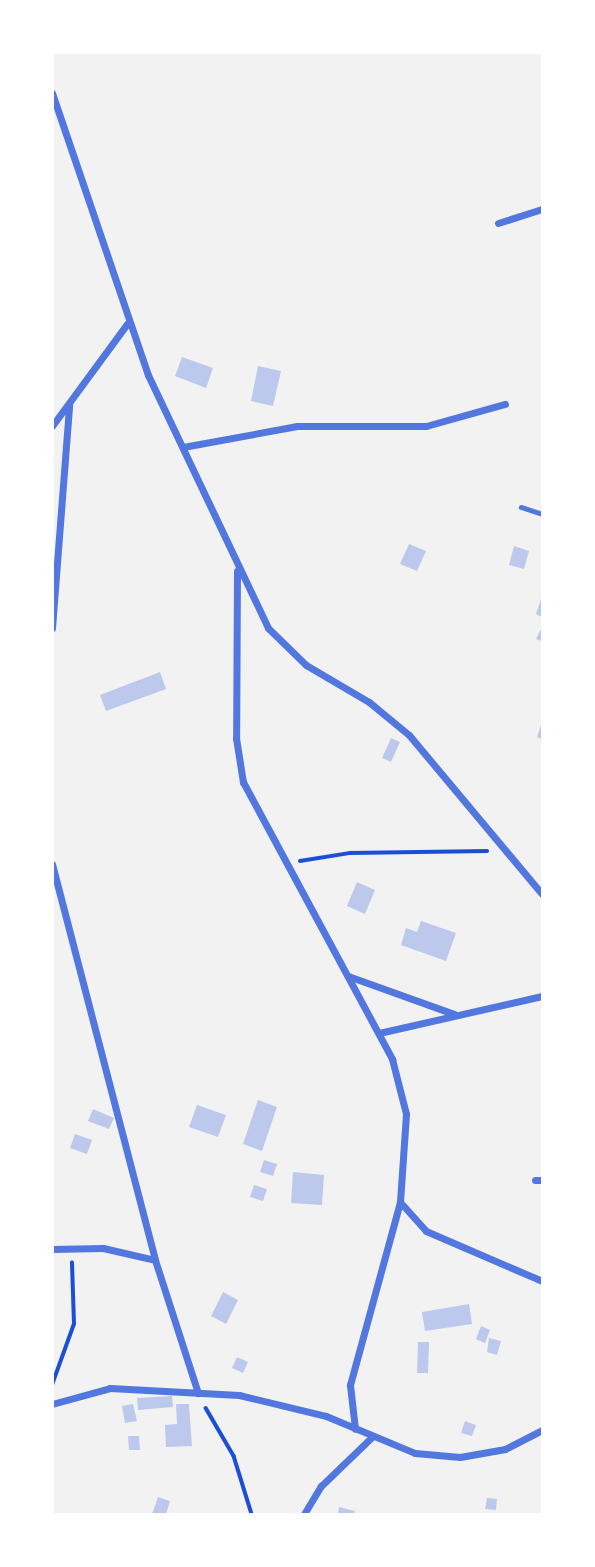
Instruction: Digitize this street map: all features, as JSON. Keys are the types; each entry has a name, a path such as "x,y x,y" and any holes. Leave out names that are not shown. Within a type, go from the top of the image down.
{"street":[{"path":"52,93 127,324 237,567 285,649 390,718 542,894"},
{"path":"498,223 542,209"},
{"path":"52,426 127,324"},
{"path":"183,447 297,426 426,426 505,404"},
{"path":"52,628 69,405"},
{"path":"237,567 236,738 243,782 379,1033 406,1114 400,1202 353,1371 355,1429"},
{"path":"52,864 155,1260 198,1393"},
{"path":"347,975 393,997 458,1015"},
{"path":"379,1033 542,996"},
{"path":"400,1202 426,1231 542,1281"},
{"path":"52,1249 70,1248 155,1260"},
{"path":"52,1404 110,1388 269,1400 415,1453 460,1457 505,1449 542,1430"},
{"path":"304,1514 321,1486 373,1436"}],"lane":[{"path":"521,507 542,514"}],"path":[{"path":"287,864 351,853 507,851"},
{"path":"52,1385 74,1324 70,1248"},
{"path":"198,1393 234,1456 252,1514"}],"building":[{"path":"182,357 213,368 206,388 175,376"},
{"path":"258,366 281,371 273,406 251,401"},
{"path":"409,544 426,551 417,571 400,564"},
{"path":"514,546 529,551 524,569 509,565"},
{"path":"542,596 542,617 536,614"},
{"path":"542,627 542,641 536,639"},
{"path":"160,672 166,689 106,711 100,695"},
{"path":"542,722 542,739 537,737"},
{"path":"391,738 400,742 391,762 382,758"},
{"path":"357,882 375,890 365,914 347,906"},
{"path":"421,921 456,933 446,961 401,945 406,928 417,932"},
{"path":"258,1100 277,1107 262,1151 243,1144"},
{"path":"197,1105 226,1115 218,1137 189,1127"},
{"path":"93,1109 114,1118 109,1129 88,1121"},
{"path":"75,1134 92,1140 87,1154 70,1148"},
{"path":"264,1160 277,1164 273,1176 260,1172"},
{"path":"293,1172 324,1175 322,1205 291,1203"},
{"path":"254,1185 267,1189 263,1201 250,1197"},
{"path":"223,1292 238,1300 226,1324 211,1316"},
{"path":"469,1304 472,1324 425,1331 422,1312"},
{"path":"481,1326 490,1330 485,1343 476,1339"},
{"path":"489,1338 501,1341 497,1355 487,1352"},
{"path":"418,1342 429,1342 428,1373 417,1373"},
{"path":"237,1357 248,1362 243,1373 232,1368"},
{"path":"172,1396 173,1407 138,1410 137,1398"},
{"path":"133,1404 137,1421 125,1423 122,1406"},
{"path":"176,1404 189,1404 192,1446 166,1447 165,1425 177,1424"},
{"path":"465,1421 476,1425 472,1436 461,1433"},
{"path":"128,1436 139,1436 140,1450 129,1450"},
{"path":"158,1497 170,1501 166,1514 152,1514"},
{"path":"487,1498 497,1499 496,1510 485,1509"},
{"path":"339,1507 355,1511 354,1514 338,1514"}]}
